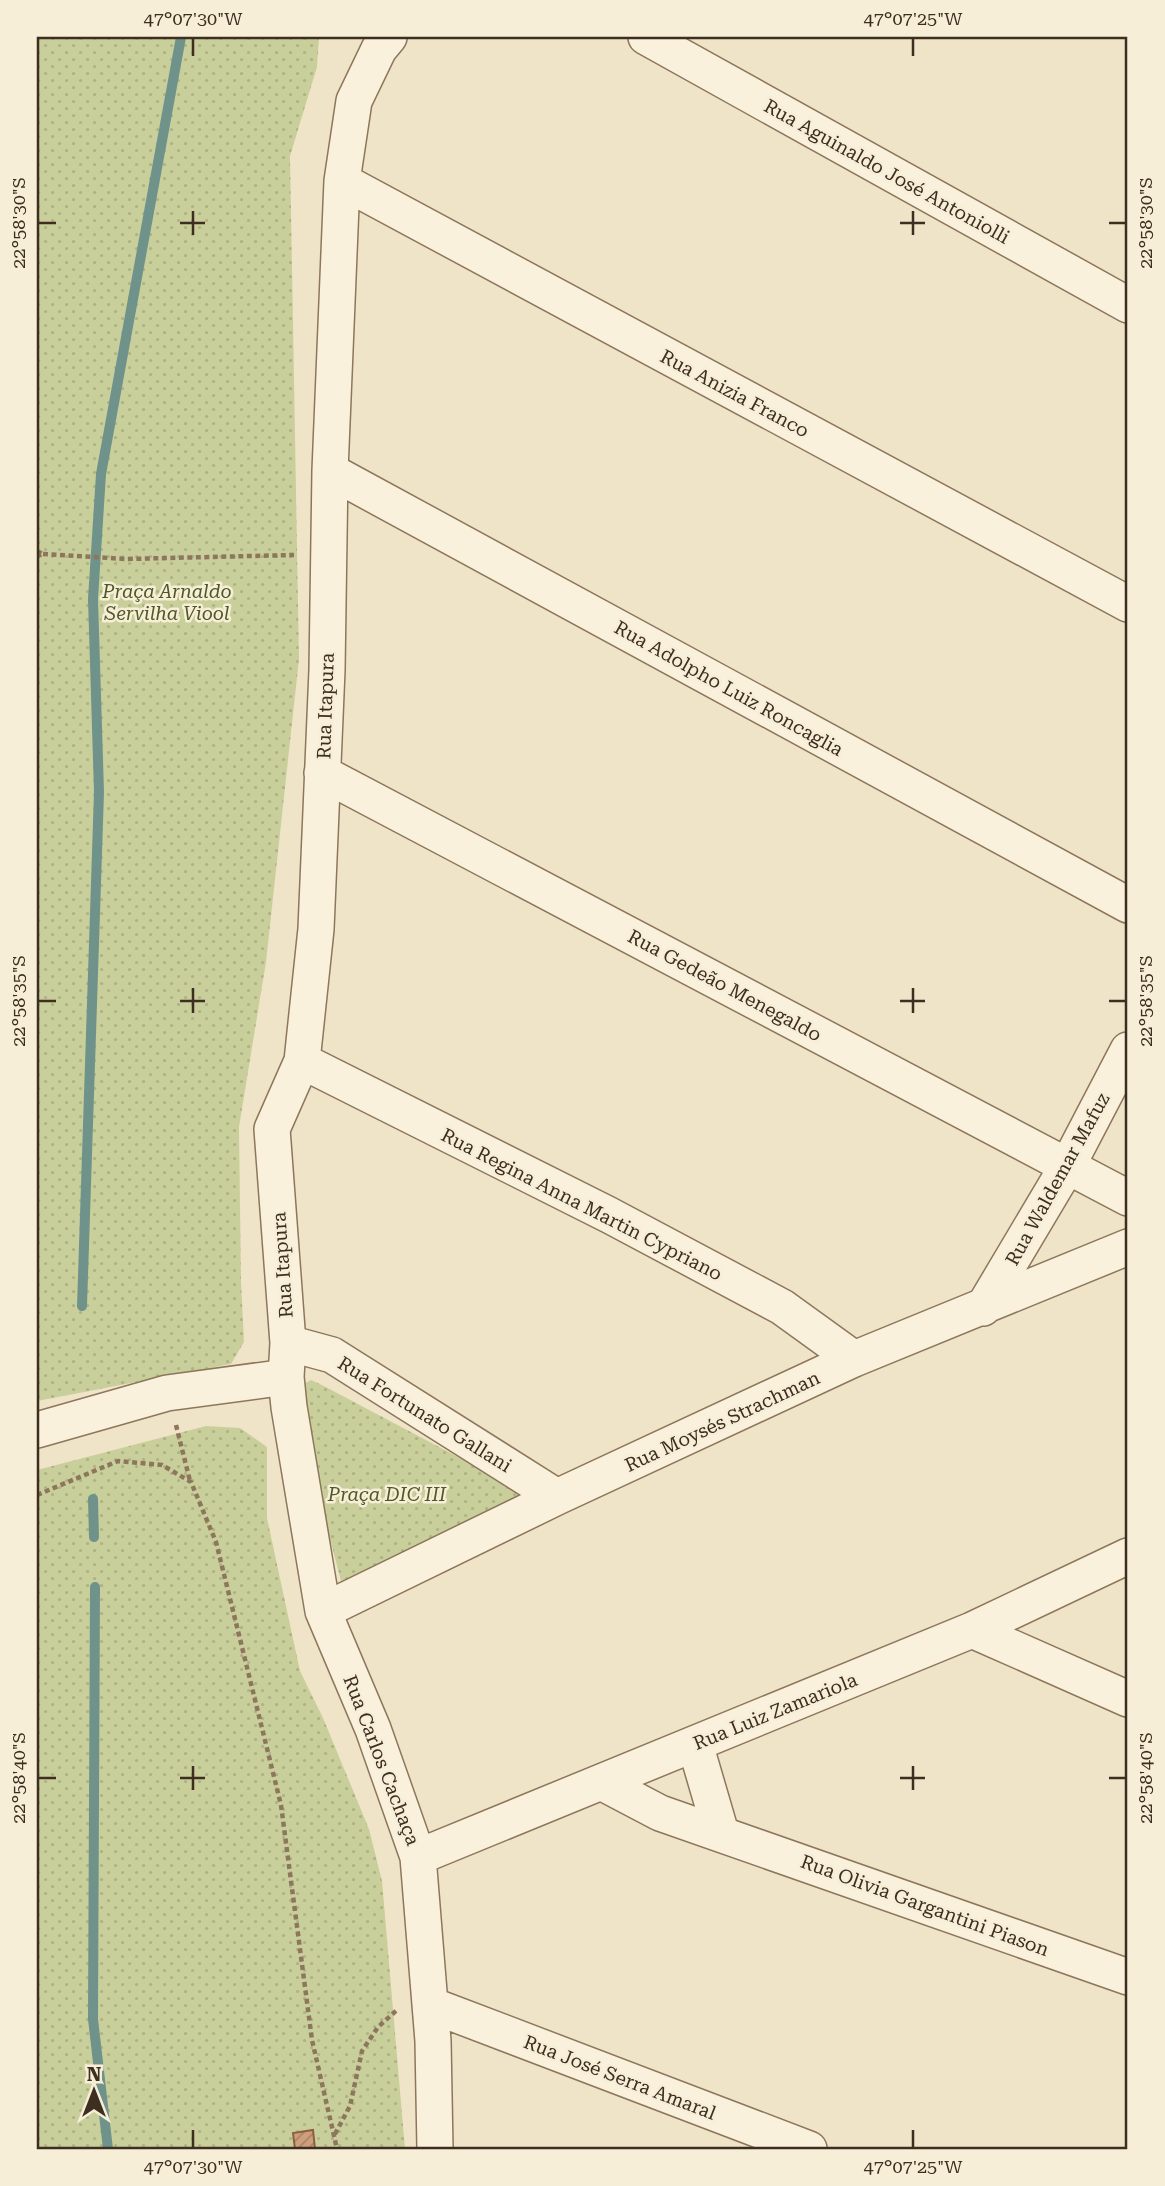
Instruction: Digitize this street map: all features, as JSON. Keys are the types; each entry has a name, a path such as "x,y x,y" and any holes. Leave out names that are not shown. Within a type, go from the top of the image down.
{"street":[{"name":"Rua Itapura","path":"286,1377 288,1343 272,1129 302,1061 316,929 342,181 354,102 379,49 389,37"},
{"name":"Rua Aguinaldo José Antoniolli","path":"646,37 1128,305"},
{"name":"Rua Anizia Franco","path":"342,181 1128,604"},
{"name":"Rua Adolpho Luiz Roncaglia","path":"330,471 1128,905"},
{"name":"Rua Gedeão Menegaldo","path":"322,773 1128,1198"},
{"name":"Rua Waldemar Mafuz","path":"983,1308 1068,1165 1128,1050"},
{"name":"Rua Regina Anna Martin Cypriano","path":"302,1061 609,1215 782,1307 854,1359"},
{"name":"Rua Moysés Strachman","path":"323,1611 556,1497 854,1359 1127,1251"},
{"name":"Rua Fortunato Gallani","path":"288,1343 332,1355 556,1497"},
{"path":"37,1430 167,1393 286,1377"},
{"name":"Rua Carlos Cachaça","path":"286,1377 323,1611 373,1729 418,1857 430,1996 435,2149"},
{"name":"Rua Luiz Zamariola","path":"418,1857 972,1630 1128,1556"},
{"path":"972,1630 1128,1699"},
{"path":"695,1744 721,1833"},
{"name":"Rua Olivia Gargantini Piason","path":"601,1782 660,1814 721,1833 1128,1977"},
{"name":"Rua José Serra Amaral","path":"430,1996 809,2149"}],"path":[{"path":"39,554 126,559 328,554"},
{"path":"167,1393 191,1482 216,1542 281,1804 312,2040 337,2149"},
{"path":"37,1495 118,1461 162,1465 191,1482"},
{"path":"335,2135 350,2106 362,2051 378,2027 400,2008 430,1996"}],"green space":[{"name":"Praça Arnaldo Servilha Viool","path":"37,37 319,37 317,67 290,156 299,659 266,962 239,1127 244,1342 231,1364 37,1401"},
{"name":"Praça DIC III","path":"311,1380 528,1494 452,1543 341,1581 295,1404 298,1387"},
{"path":"206,1426 240,1428 267,1447 267,1518 300,1671 323,1718 369,1829 382,1881 405,2149 37,2149 37,1470"}],"building":[{"path":"313,2130 315,2149 295,2149 293,2133"}],"waterway":[{"path":"82,1306 99,792 93,599 101,474 181,37"},
{"path":"93,1499 94,1537"},
{"path":"95,1587 93,2019 108,2149"}]}
